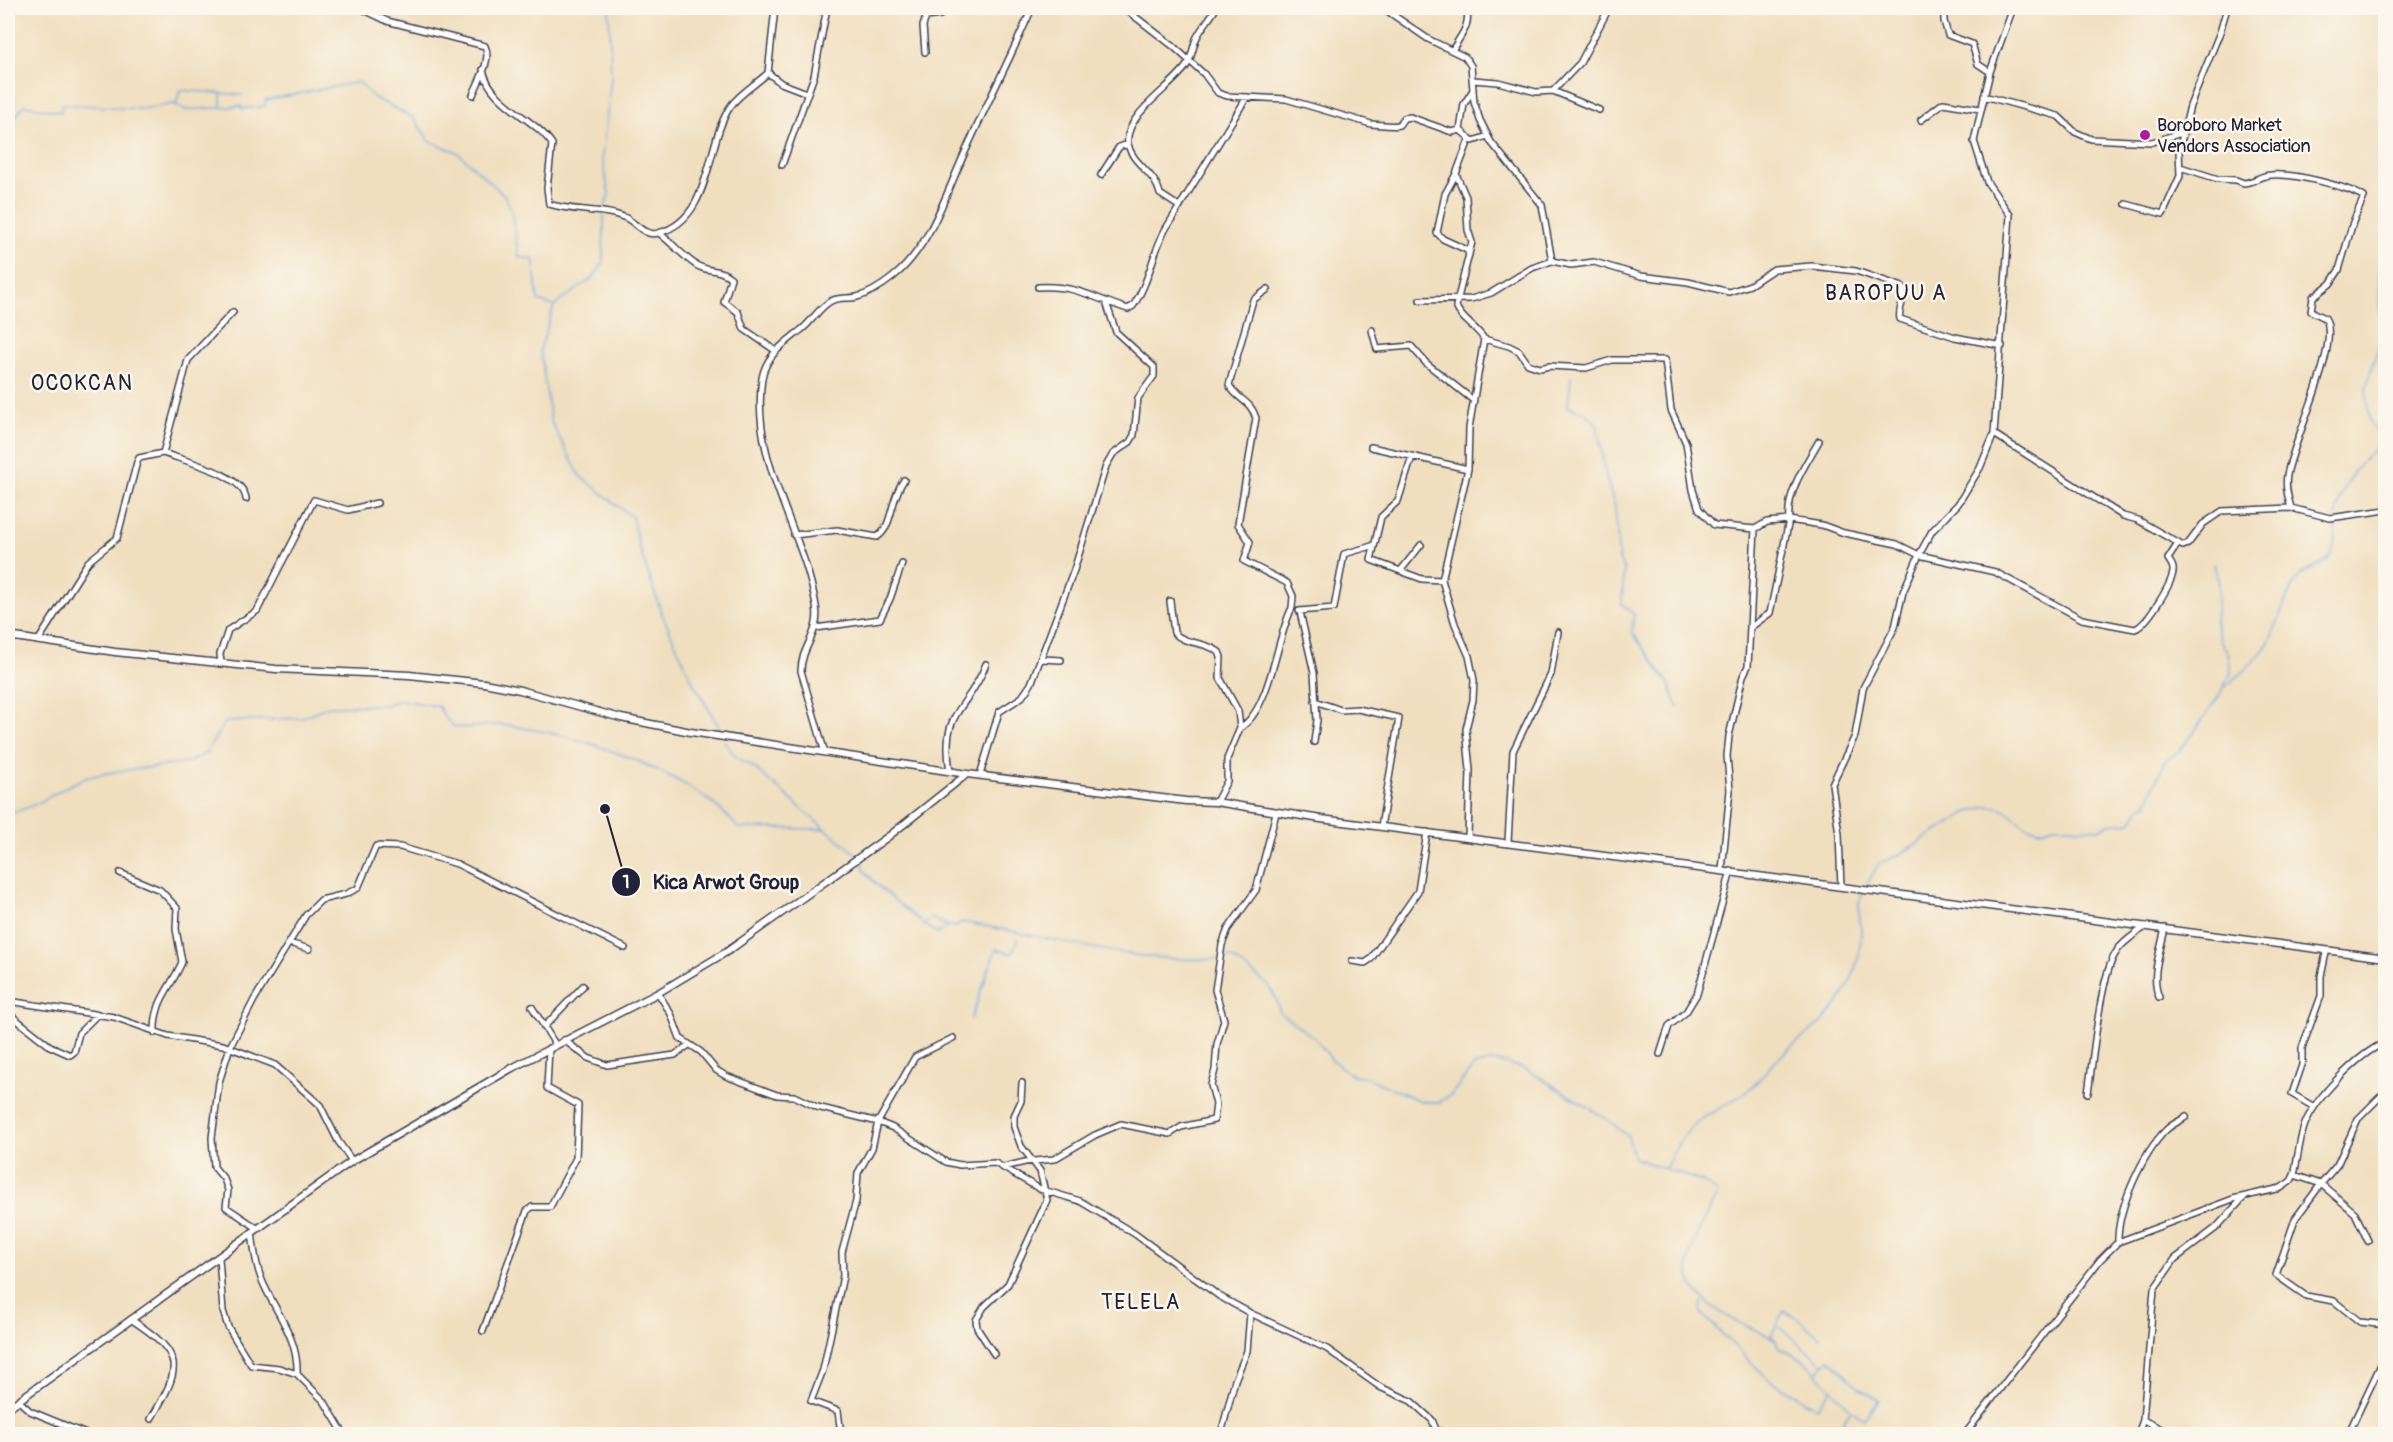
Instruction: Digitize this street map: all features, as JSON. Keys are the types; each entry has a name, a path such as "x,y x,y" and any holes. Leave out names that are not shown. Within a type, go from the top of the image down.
{"street":[{"path":"360,8 387,21 485,46 488,51 473,95"},
{"path":"659,233 680,223 693,207 723,119 731,106 768,73 775,8"},
{"path":"782,165 814,76 827,9 796,8"},
{"path":"925,52 923,26 926,17 940,15 949,8"},
{"path":"825,753 801,671 802,657 816,628 813,590 772,479 765,442 762,378 776,351 787,339 801,330 826,304 833,300 868,293 894,277 910,260 937,213 1032,8"},
{"path":"1119,8 1129,12 1173,46 1189,63 1204,74 1218,93 1286,99 1371,124 1382,123 1394,126 1410,117 1452,132 1460,130"},
{"path":"1180,207 1160,194 1158,182 1134,156 1128,144 1129,132 1139,114 1189,63 1196,39 1215,8"},
{"path":"1383,8 1428,39 1466,57 1471,66 1473,90 1480,120 1488,136 1524,185 1542,205 1552,261"},
{"path":"1453,49 1466,31 1469,21 1467,8"},
{"path":"1553,91 1580,63 1609,8"},
{"path":"1944,8 1944,21 1948,35 1972,44 1978,64 1990,72"},
{"path":"1841,887 1839,834 1832,784 1855,736 1863,688 1895,627 1903,592 1919,555 1932,531 1958,504 1980,468 1994,435 2010,215 1987,182 1979,163 1974,141 1990,72 2013,8"},
{"path":"2126,204 2162,215 2179,180 2181,133 2227,8"},
{"path":"483,70 485,78 500,98 552,144 547,188 549,204 621,217 639,229 659,233 696,265 706,270 721,270 731,278 724,302 738,312 744,329 776,351"},
{"path":"768,73 781,83 807,93"},
{"path":"1473,80 1498,82 1536,92 1553,91 1599,110"},
{"path":"1460,130 1464,104 1473,90"},
{"path":"1984,96 2058,116 2075,132 2091,139 2152,142 2181,133"},
{"path":"1038,287 1080,289 1106,303 1128,309 1132,306 1153,265 1157,246 1247,97"},
{"path":"1921,120 1943,103 1980,109"},
{"path":"1460,130 1469,140 1478,141 1488,136"},
{"path":"1469,140 1456,174 1445,194 1437,233 1443,239 1467,250 1469,255"},
{"path":"1101,175 1119,147 1128,144"},
{"path":"2180,167 2218,179 2244,183 2268,175 2282,175 2314,181 2364,197 2353,222 2335,277 2324,290 2316,294 2309,308 2325,318 2330,332 2319,379 2303,419 2287,474 2291,508"},
{"path":"1456,174 1464,185 1472,242 1457,300 1460,315 1477,327 1484,339 1469,428 1468,470 1442,580 1455,624 1469,656 1474,680 1473,700 1466,729 1470,770 1468,837"},
{"path":"1420,300 1471,299 1491,292 1532,268 1552,261 1571,265 1594,262 1641,276 1688,282 1729,292 1750,285 1774,269 1825,266 1857,271 1903,287 1905,292 1899,314 1900,319 1955,337 2002,346"},
{"path":"1216,802 1227,781 1227,759 1240,728 1249,721 1263,693 1292,608 1293,596 1287,583 1244,561 1250,542 1238,524 1256,418 1252,406 1237,396 1229,385 1253,300 1268,289"},
{"path":"980,775 999,712 1025,694 1042,659 1076,565 1106,466 1113,454 1130,442 1136,425 1138,398 1154,376 1154,367 1116,332 1106,303"},
{"path":"163,453 188,360 232,312"},
{"path":"1372,330 1377,349 1412,346 1426,363 1473,400"},
{"path":"1484,339 1519,351 1533,368 1549,366 1573,369 1612,360 1665,360 1671,410 1686,443 1699,509 1714,525 1755,528 1767,522 1789,520 1822,525 1844,533 1897,544 1919,555 1995,572 2082,619 2135,629 2147,621 2172,577 2173,567 2168,559 2177,545"},
{"path":"1994,435 2117,512 2138,520 2177,545 2188,544 2203,524 2222,511 2291,508 2330,518 2385,510"},
{"path":"1751,627 1770,614 1789,520 1788,511 1797,479 1819,441"},
{"path":"1371,447 1468,470"},
{"path":"38,640 88,562 117,538 139,458 163,453 224,475 243,489 246,499"},
{"path":"1412,457 1398,501 1381,517 1372,546 1372,562 1422,579 1442,580"},
{"path":"794,535 837,530 877,537 884,532 890,518 894,495 904,480"},
{"path":"221,664 220,654 228,630 257,611 314,500 348,510 377,503"},
{"path":"1722,870 1730,790 1728,746 1739,691 1748,666 1755,528"},
{"path":"1401,570 1421,545"},
{"path":"1292,608 1300,612 1334,608 1344,554 1372,546"},
{"path":"816,628 880,619 891,599 902,564"},
{"path":"1170,601 1172,630 1175,635 1208,646 1221,657 1220,678 1238,711 1240,728"},
{"path":"1300,612 1312,662 1317,727 1314,742"},
{"path":"1508,842 1514,751 1551,674 1558,632"},
{"path":"8,636 221,664 316,673 409,675 484,683 520,690 656,726 967,774 1186,801 1216,802 1276,813 2165,928 2326,953 2385,958"},
{"path":"1042,659 1061,660"},
{"path":"950,771 947,747 950,726 956,711 980,677 986,664"},
{"path":"1315,701 1341,710 1358,709 1399,718 1381,827"},
{"path":"8,1408 352,1161 422,1118 552,1046 658,993 728,951 827,881 967,774"},
{"path":"1004,1167 1054,1159 1095,1135 1121,1124 1170,1134 1181,1127 1214,1120 1216,1104 1211,1085 1217,1044 1224,1020 1215,990 1222,945 1228,929 1256,890 1276,813"},
{"path":"1352,961 1365,963 1371,958 1418,891 1427,832"},
{"path":"255,1230 226,1208 226,1185 213,1160 212,1138 217,1090 230,1047 254,1000 306,915 317,903 358,888 376,846 400,847 457,864 625,948"},
{"path":"1660,1054 1669,1026 1686,1012 1697,994 1731,871"},
{"path":"120,873 160,890 177,908 176,929 182,962 158,1005 154,1016 155,1033"},
{"path":"2088,1094 2104,986 2112,959 2117,950 2147,926"},
{"path":"2159,997 2155,987 2156,972 2165,928"},
{"path":"289,943 309,949"},
{"path":"2314,1107 2292,1094 2302,1065 2302,1048 2321,996 2321,976 2326,953"},
{"path":"544,1027 583,986"},
{"path":"658,993 671,1014 678,1036 726,1076 777,1095 794,1096 817,1107 878,1122 892,1128 946,1162 960,1165 991,1162 1045,1190 1080,1201 1116,1222 1214,1292 1250,1313 1327,1349 1380,1387 1411,1401 1432,1420 1438,1434"},
{"path":"8,1001 125,1020 155,1033 230,1047 283,1070 320,1105 338,1141 352,1161"},
{"path":"483,1331 527,1211 532,1207 550,1207 576,1158 578,1105 547,1088 552,1046 532,1008"},
{"path":"8,1013 50,1046 70,1055 74,1052 79,1033 98,1014"},
{"path":"841,1434 838,1411 811,1401 823,1370 843,1276 842,1252 856,1201 858,1173 872,1148 878,1122 915,1057 953,1038"},
{"path":"564,1040 588,1058 607,1065 675,1055 690,1045"},
{"path":"1965,1434 2100,1260 2118,1242 2244,1197 2281,1188 2291,1181 2304,1126 2314,1107 2338,1080 2376,1046 2385,1042"},
{"path":"994,1354 977,1328 976,1320 984,1307 1006,1286 1019,1265 1031,1232 1046,1203 1040,1171 1021,1146 1014,1127 1014,1116 1021,1101 1022,1083"},
{"path":"2385,1091 2358,1119 2337,1165 2295,1219 2276,1275 2306,1296 2334,1301 2360,1322 2385,1325"},
{"path":"2118,1242 2121,1209 2133,1184 2165,1131 2186,1117"},
{"path":"2294,1175 2321,1184 2355,1213 2368,1241"},
{"path":"2138,1434 2142,1420 2154,1289 2175,1259 2217,1228 2244,1197"},
{"path":"255,1230 255,1260 296,1347 297,1374"},
{"path":"219,1258 223,1311 228,1327 251,1365 279,1368 297,1374 324,1401 344,1434"},
{"path":"1221,1434 1235,1380 1246,1351 1250,1313"},
{"path":"132,1320 152,1333 172,1353 175,1365 174,1375 151,1419"},
{"path":"2348,1434 2385,1354"},
{"path":"19,1401 30,1411 86,1434"},
{"path":"2142,1420 2172,1434"}],"waterway":[{"path":"604,211 609,194 602,157 611,78 609,8"},
{"path":"8,122 12,122 24,105 61,112 62,104 141,109 174,104 186,110 241,106 242,109 266,106 265,100 359,82 374,98 414,118 429,141 457,152 504,195 511,209 519,258 533,258 538,301 554,306 540,350 551,422 580,476 632,517 639,547 662,614 694,684 723,734"},
{"path":"176,105 180,90 242,95"},
{"path":"221,94 221,106"},
{"path":"555,305 594,277 603,263 604,215"},
{"path":"2336,516 2341,498 2352,475 2380,440 2370,422 2366,389 2384,332 2379,302 2381,251 2386,228"},
{"path":"1571,377 1568,407 1586,413 1597,424 1606,477 1615,507 1619,559 1624,570 1622,604 1634,615 1632,632 1669,684 1678,707"},
{"path":"2224,688 2263,651 2289,593 2299,577 2329,558 2334,545 2335,520"},
{"path":"1865,888 1879,863 1897,856 1966,813 1987,806 2002,808 2029,828 2040,830 2054,826 2099,829 2109,824 2131,822 2142,806 2146,805 2164,762 2179,751 2190,738 2219,696 2231,673 2228,652 2221,642 2215,623 2219,584 2214,564"},
{"path":"8,812 30,807 89,777 191,761 206,753 225,722 300,718 329,706 385,705 400,700 438,706 454,727 509,725 548,732 608,749 668,776 696,792 719,809 738,828 826,829 859,856"},
{"path":"724,741 737,758 751,765 824,828"},
{"path":"862,859 866,873 884,891 938,934 947,926 957,927 961,922 1121,953 1185,959 1218,959"},
{"path":"1666,1167 1675,1149 1692,1127 1751,1087 1786,1051 1824,1020 1837,1005 1851,980 1857,961 1861,942 1859,907 1863,893"},
{"path":"923,926 931,918 946,925"},
{"path":"971,1019 996,949 1012,954 1018,938"},
{"path":"1223,958 1230,957 1268,985 1276,998 1280,1013 1315,1038 1332,1060 1350,1074 1365,1077 1421,1101 1438,1103 1451,1095 1474,1066 1493,1061 1524,1068 1604,1117 1628,1136 1634,1158 1703,1182 1718,1193 1689,1258 1690,1280 1707,1303 1734,1320 1775,1339 1779,1348 1804,1360 1851,1410 1842,1423 1857,1434"},
{"path":"1702,1303 1701,1313 1768,1379 1817,1408 1831,1390"},
{"path":"1771,1336 1784,1311 1797,1318 1820,1338"},
{"path":"1779,1327 1823,1364"},
{"path":"1816,1373 1829,1359 1860,1389 1879,1400 1864,1419 1851,1410"}],"place":[{"name":"Boroboro Market Vendors Association","path":"2145,135"},
{"name":"Kica Arwot Group","path":"605,809"}],"district":[{"name":"BAROPUU A","path":"1886,293"},
{"name":"OCOKCAN","path":"82,383"},
{"name":"TELELA","path":"1141,1302"}]}
